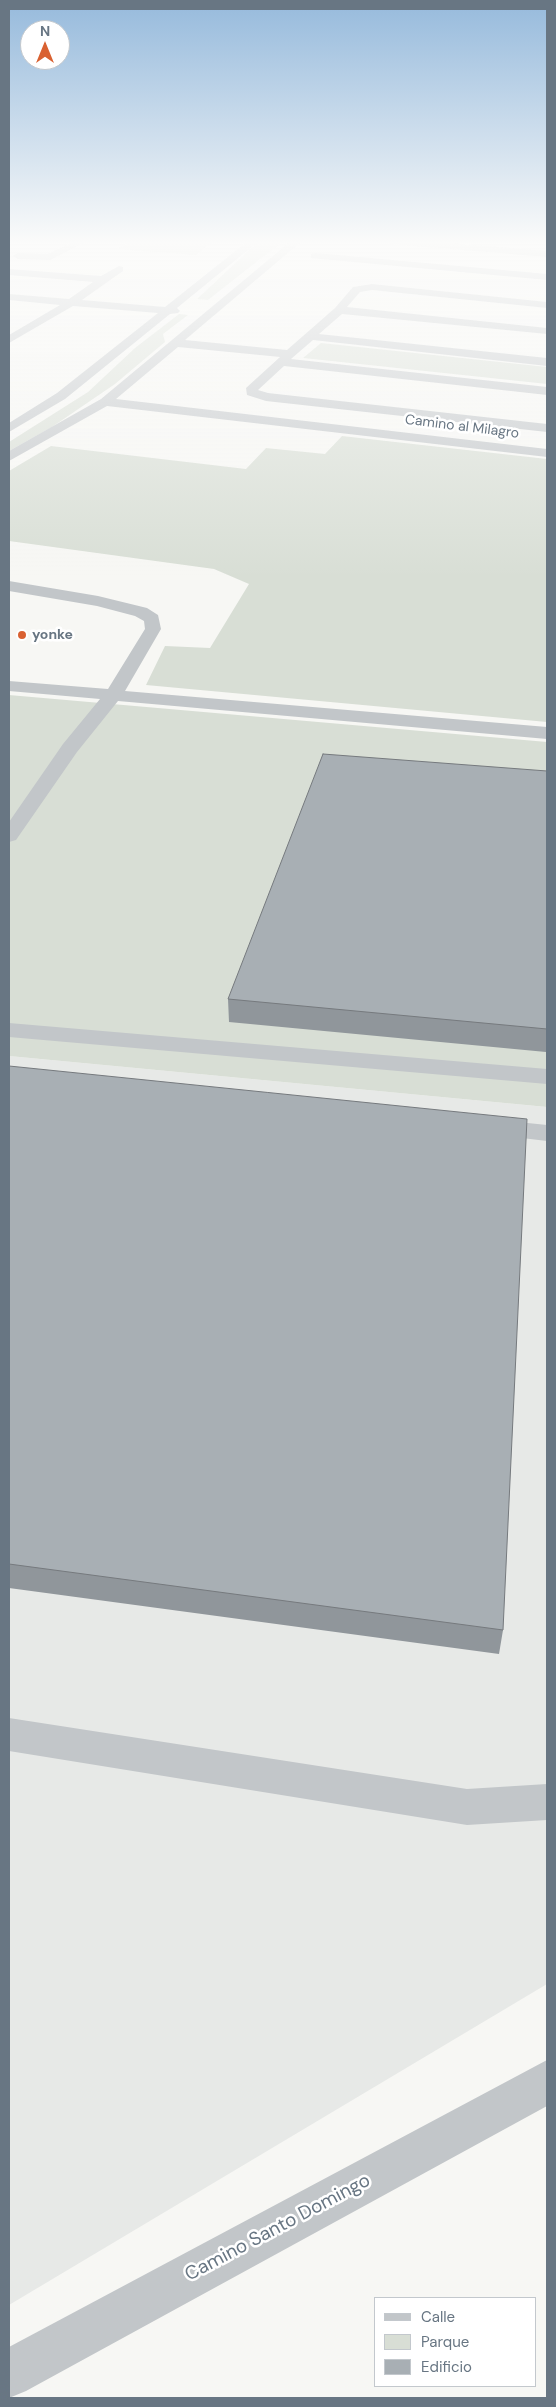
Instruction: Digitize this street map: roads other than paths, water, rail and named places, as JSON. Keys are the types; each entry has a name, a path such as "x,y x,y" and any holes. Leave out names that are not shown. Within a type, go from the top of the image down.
{"street":[{"path":"9,428 61,396 114,353"},
{"path":"9,457 105,402 163,353"},
{"path":"278,353 547,391"},
{"path":"468,353 547,362"},
{"path":"289,355 252,388 251,392 266,397 547,428"},
{"name":"Camino al Milagro","path":"105,402 547,453"},
{"path":"17,408 42,409"},
{"path":"9,586 98,601 141,612 152,619 154,629 114,694 70,748 9,836"},
{"path":"9,686 547,733"},
{"path":"9,1030 547,1077"},
{"path":"469,1124 547,1133"},
{"path":"9,1734 467,1807 547,1802"},
{"name":"Camino Santo Domingo","path":"9,2374 547,2082"}],"place":[{"name":"yonke","path":"22,635"}]}
